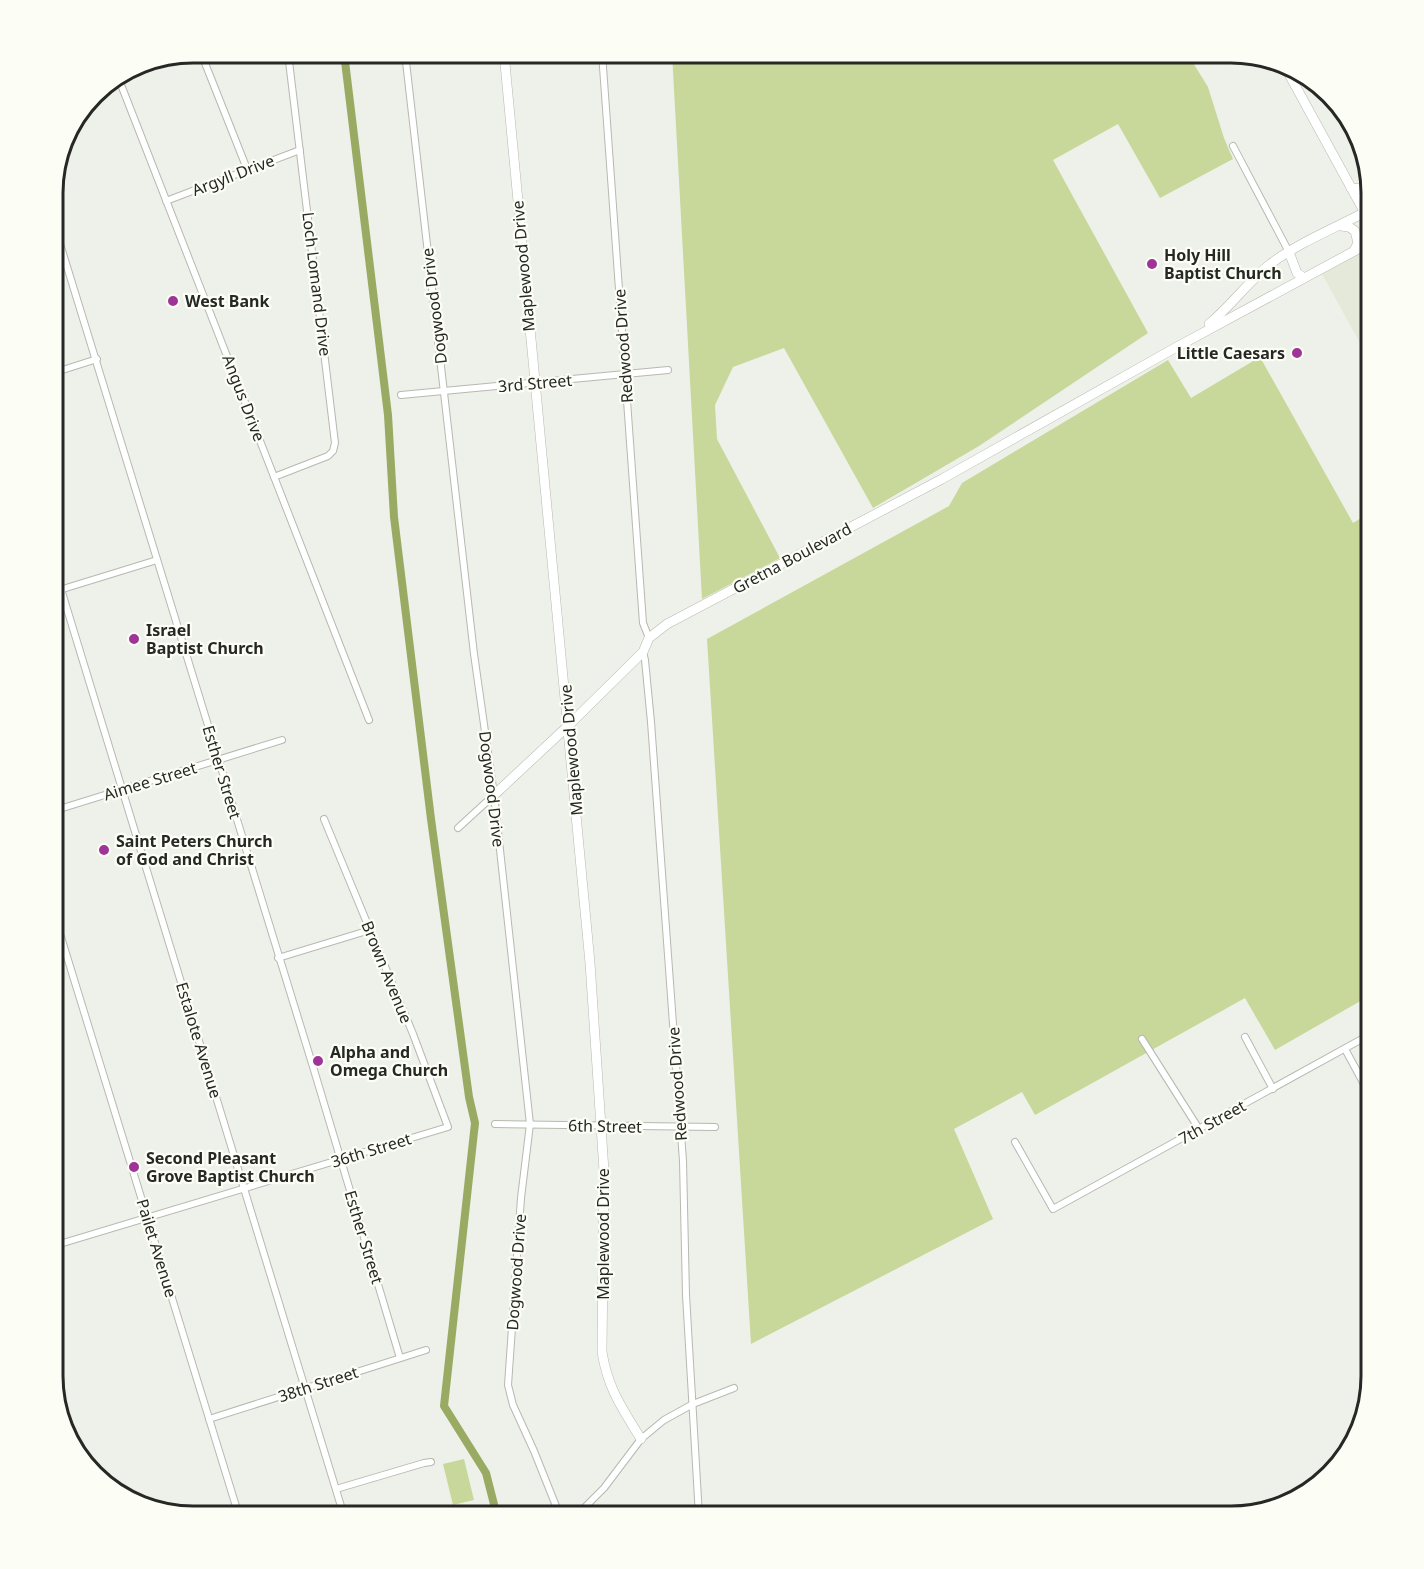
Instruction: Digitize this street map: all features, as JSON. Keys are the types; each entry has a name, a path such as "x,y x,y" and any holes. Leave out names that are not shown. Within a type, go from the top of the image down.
{"street":[{"path":"205,63 247,169"},
{"name":"Loch Lomand Drive","path":"274,477 328,456 333,452 335,443 289,63"},
{"name":"Dogwood Drive","path":"406,63 474,654 494,795 530,1124 521,1198 508,1385 513,1405 556,1506"},
{"name":"Maplewood Drive","path":"505,63 590,963 604,1171 602,1352 612,1392 641,1439"},
{"name":"Redwood Drive","path":"603,63 643,623 649,638"},
{"path":"1298,82 1352,188 1361,201"},
{"name":"Angus Drive","path":"121,85 369,720"},
{"path":"1233,146 1289,252 1297,273 1304,278"},
{"name":"Argyll Drive","path":"166,201 300,150"},
{"path":"1352,188 1361,189"},
{"name":"Gretna Boulevard","path":"1173,349 1221,315 1255,277 1289,252 1361,215"},
{"path":"1341,226 1349,227 1357,234 1358,243 1354,250"},
{"name":"Gretna Boulevard","path":"649,638 667,624 942,479 1361,247"},
{"name":"Esther Street","path":"63,252 400,1358"},
{"path":"63,370 97,359"},
{"name":"3rd Street","path":"401,395 668,370"},
{"path":"63,588 157,560"},
{"name":"Estalote Avenue","path":"63,596 341,1506"},
{"path":"458,828 643,652 649,638"},
{"name":"Redwood Drive","path":"643,652 651,722 681,1127 698,1506"},
{"name":"Aimee Street","path":"63,807 282,740"},
{"name":"Brown Avenue","path":"324,819 448,1127"},
{"path":"279,958 370,930"},
{"name":"Pailet Avenue","path":"63,944 236,1506"},
{"path":"1245,1037 1273,1089"},
{"path":"1142,1039 1199,1129"},
{"name":"7th Street","path":"1015,1142 1053,1209 1361,1040"},
{"path":"1345,1049 1361,1079"},
{"name":"6th Street","path":"495,1124 715,1127"},
{"name":"36th Street","path":"63,1243 448,1127"},
{"name":"38th Street","path":"209,1419 426,1350"},
{"path":"586,1506 604,1488 641,1439 664,1420 693,1404 734,1388"},
{"path":"336,1489 431,1462"}],"shaded area":[{"path":"1361,253 1361,345 1322,274"}],"green space":[{"path":"673,63 1193,63 1208,87 1233,159 1160,198 1118,124 1053,160 1148,333 979,446 873,508 784,348 733,367 715,405 717,439 780,558 702,599"},
{"path":"1260,357 1353,523 1361,518 1361,1001 1275,1050 1245,998 1035,1115 1022,1092 954,1129 993,1219 751,1344 707,639 949,506 962,483 1168,360 1191,398"},
{"path":"464,1459 474,1500 453,1505 443,1464"}],"waterway":[{"path":"345,63 388,415 394,517 431,819 469,1097 475,1123 444,1406 486,1473 494,1506"}],"place":[{"name":"Holy Hill Baptist Church","path":"1152,264"},
{"name":"West Bank","path":"173,301"},
{"name":"Little Caesars","path":"1297,353"},
{"name":"Israel Baptist Church","path":"134,639"},
{"name":"Saint Peters Church of God and Christ","path":"104,850"},
{"name":"Alpha and Omega Church","path":"318,1061"},
{"name":"Second Pleasant Grove Baptist Church","path":"134,1167"}]}
